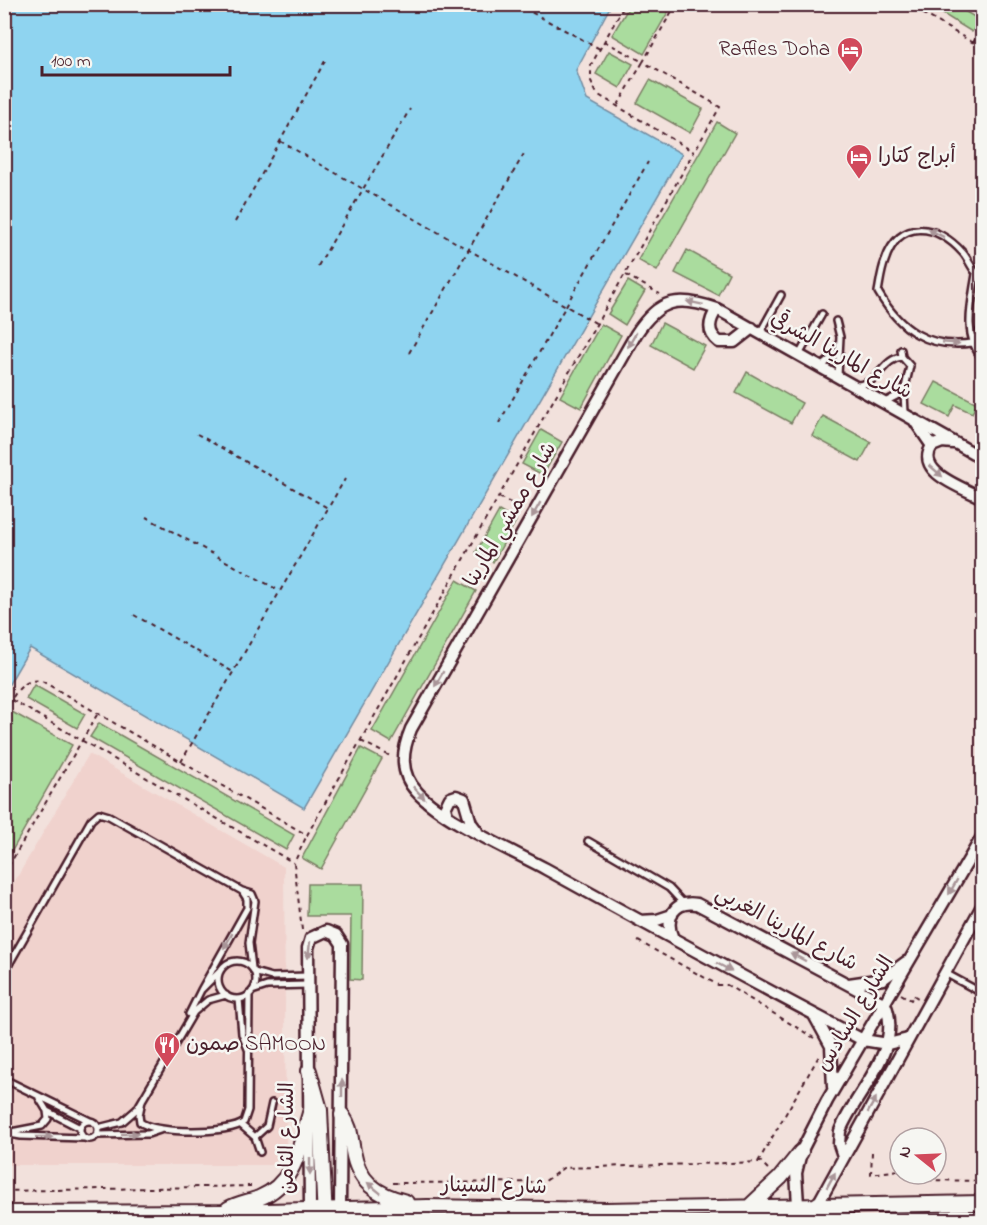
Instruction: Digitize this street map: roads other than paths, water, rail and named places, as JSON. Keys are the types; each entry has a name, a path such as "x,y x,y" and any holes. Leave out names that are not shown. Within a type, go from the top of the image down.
{"street":[{"name":"شارع المارينا الشرقي","path":"673,302 699,303 717,309 982,458"},
{"name":"شارع ممشي المارينا","path":"447,814 416,791 408,780 402,763 404,746 411,729 641,327 654,310 673,302"},
{"name":"شارع المارينا الشرقي","path":"717,309 710,326 711,334 719,342 734,342 756,331"},
{"name":"شارع المارينا الشرقي","path":"909,416 932,446 927,460 931,469 982,498"},
{"path":"932,446 942,442 956,443"},
{"path":"478,832 471,823 464,799 456,796 450,798 445,808 447,814 478,832 672,939 863,1040 888,1044 908,1039"},
{"name":"الشارع السادس","path":"801,1221 796,1173 801,1152 833,1091 982,837"},
{"name":"شارع المارينا الغربي","path":"672,915 678,905 683,903 697,904 707,908 885,1004"},
{"path":"801,1221 818,1204 982,906"},
{"path":"640,921 657,920 672,915"},
{"path":"672,915 669,925 672,939"},
{"name":"الشارع الثامن","path":"319,1217 310,1113 308,980 309,942 315,934 326,931 336,935 342,944 342,1115"},
{"path":"849,984 883,979 913,956"},
{"path":"843,1156 839,1144 840,1131 888,1044 891,1028 885,1004"},
{"path":"814,1014 831,1046 834,1059 833,1091"},
{"path":"309,1071 320,1110 319,1217"},
{"path":"222,1212 238,1204 260,1198 286,1178 298,1154 310,1113"},
{"path":"342,1115 349,1126 357,1166 369,1186 391,1199 428,1207"},
{"path":"340,1215 342,1115"},
{"path":"750,1206 780,1178 801,1152"},
{"name":"شارع السينار","path":"4,1213 222,1212 319,1217 428,1207 606,1210 818,1204 982,1203"},
{"path":"582,1221 606,1210"}],"lane":[{"path":"982,277 976,274 963,253 948,240 930,229 914,228 900,237 885,259 878,292 889,311 917,336 952,345 972,342 982,328"},
{"path":"976,274 969,314 972,342 982,358"},
{"path":"756,331 782,295"},
{"path":"800,355 822,314"},
{"path":"836,321 840,337 837,352 838,376"},
{"path":"901,350 902,357 910,366 904,392 909,416"},
{"path":"821,367 837,352"},
{"path":"853,385 870,383 892,360 902,357"},
{"path":"885,402 904,392"},
{"path":"4,973 91,820 99,813 109,816 242,891 252,894 255,901 249,943 256,982 251,992 248,1110 246,1118 240,1125 231,1129 162,1130 148,1134 97,1135 91,1139 21,1136 5,1133"},
{"path":"588,842 669,888 683,903"},
{"path":"98,1128 122,1122 142,1101 246,908 247,899 242,891"},
{"path":"201,990 228,963 238,961 272,977 308,980"},
{"path":"220,971 218,984 226,995 239,999 267,986 308,980"},
{"path":"945,973 982,993"},
{"path":"188,1019 201,1005 226,995"},
{"path":"239,999 242,1034 248,1049"},
{"path":"4,1079 90,1121 98,1128"},
{"path":"5,1133 42,1126 48,1119 47,1111 39,1098"},
{"path":"142,1101 140,1122 162,1130"},
{"path":"255,1137 267,1126 272,1103"},
{"path":"47,1111 80,1128 84,1138"},
{"path":"80,1128 83,1123 90,1121"},
{"path":"240,1125 255,1137 260,1152"},
{"path":"97,1135 98,1128"}],"water":[{"path":"5,4 611,5 576,70 587,100 682,154 304,808 30,648 5,691"}],"place":[{"name":"Raffles Doha","path":"850,73"},
{"name":"أبراج كتارا","path":"859,180"},
{"name":"صمون SAMOON","path":"167,1068"}]}
